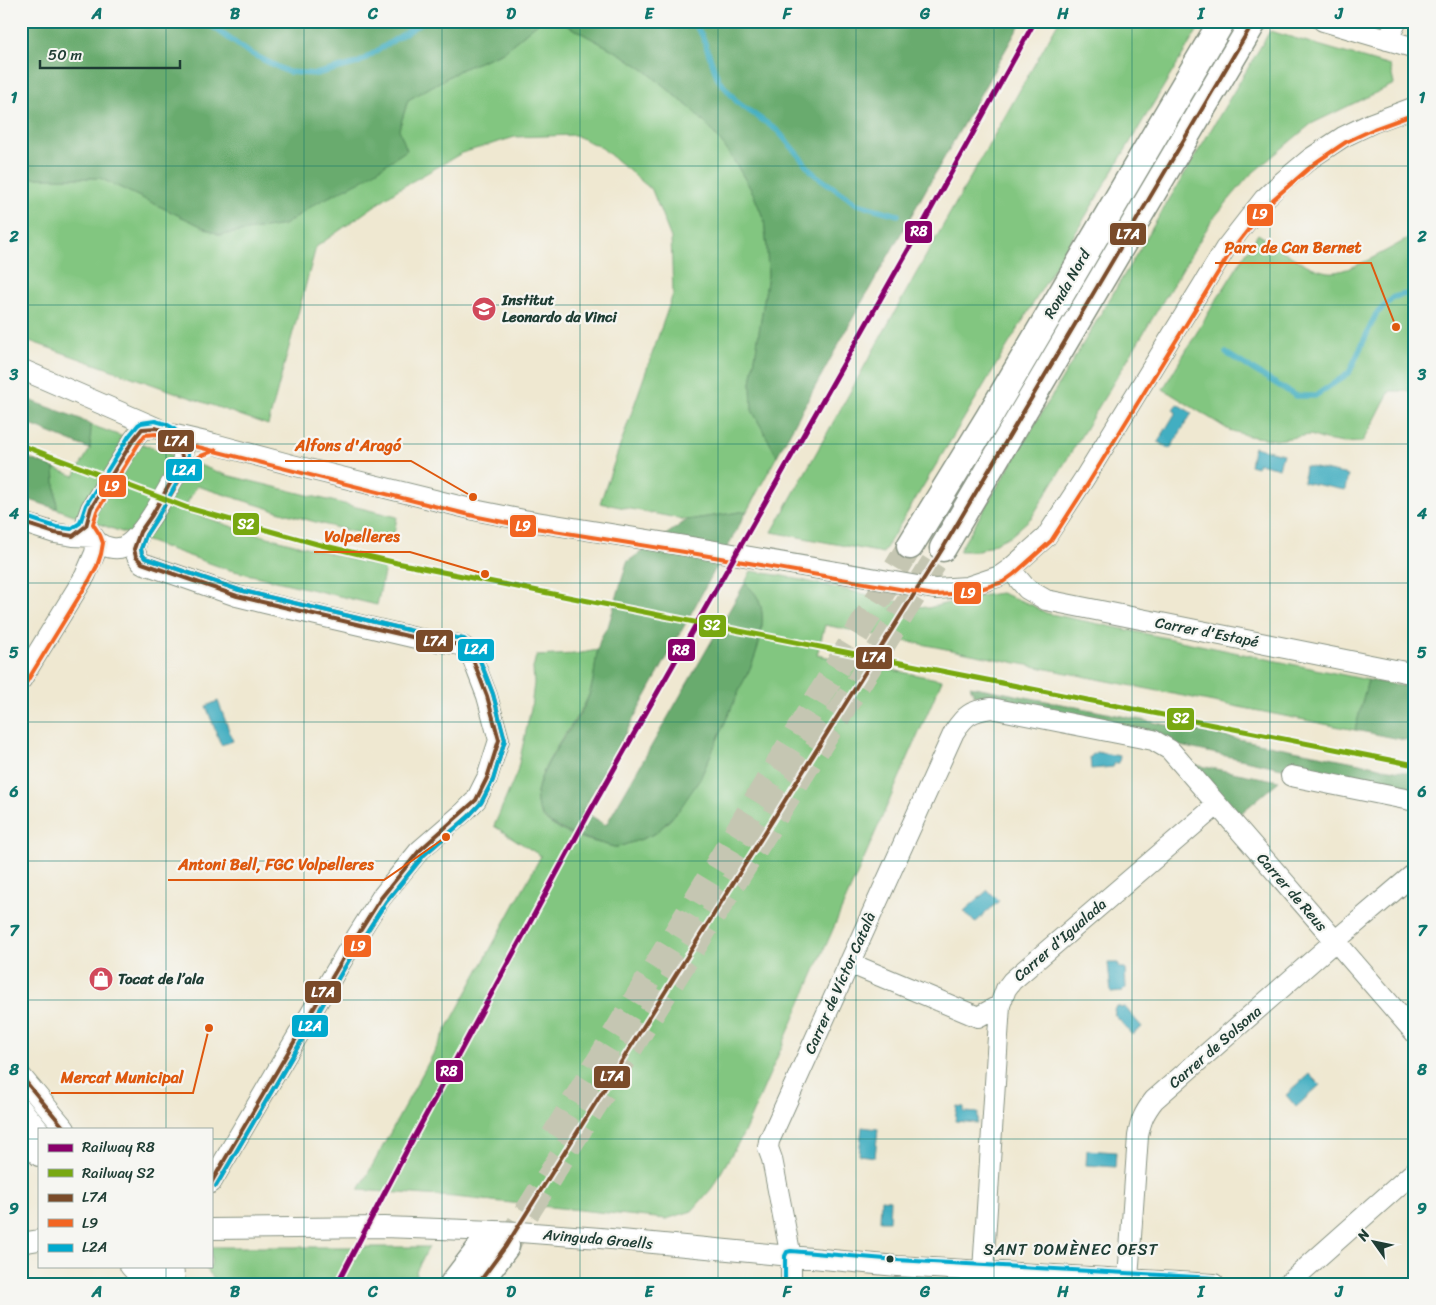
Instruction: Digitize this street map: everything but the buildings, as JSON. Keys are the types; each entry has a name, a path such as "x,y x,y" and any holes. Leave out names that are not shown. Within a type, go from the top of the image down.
{"main road":[{"name":"Ronda Nord","path":"910,546 989,417 1222,21"},
{"name":"Ronda Nord","path":"943,548 1254,21"},
{"path":"453,1284 494,1246 478,1284"}],"street":[{"path":"1323,21 1415,48"},
{"path":"1387,40 1397,21"},
{"path":"21,369 164,431 479,511 935,590 967,587 1000,576 1046,537 1089,471 1225,249 1264,199 1280,182 1343,137 1372,122 1415,107"},
{"path":"111,409 124,424 127,433 126,452"},
{"path":"21,522 55,533 93,538 123,547 140,532 181,465 183,452 178,441 164,431 142,430 134,439 87,519 93,538 96,548 87,571 21,680"},
{"path":"181,465 194,452 214,444"},
{"path":"140,532 134,549 136,557 142,564 265,604 416,638 461,645 470,652 484,688 499,740 487,778 476,800 419,851 381,898 346,952 212,1181"},
{"name":"Carrer d'Estapé","path":"1010,569 1026,589 1046,600 1415,674"},
{"name":"Carrer de Reus","path":"962,719 977,710 991,708 1154,740 1170,750 1415,1033"},
{"name":"Carrer de Víctor Català","path":"791,1284 791,1257 772,1159 768,1148 769,1141 954,732 962,719"},
{"path":"1291,776 1415,801"},
{"name":"Carrer d'Igualada","path":"983,1271 1000,1005 1006,989 1012,981 1216,805"},
{"name":"Carrer de Solsona","path":"1128,1279 1138,1136 1144,1112 1154,1100 1415,873"},
{"path":"849,963 978,1017 1000,1005"},
{"path":"21,1076 64,1128"},
{"path":"21,1108 26,1134 38,1154"},
{"path":"1288,1284 1415,1171"},
{"name":"Avinguda Graells","path":"212,1229 384,1227 520,1232 897,1266 1214,1284"},
{"path":"21,1243 38,1240"},
{"path":"132,1268 146,1284"},
{"path":"154,1268 168,1284"},
{"path":"174,1268 175,1284"}],"green space":[{"path":"21,21 540,21 503,52 462,69 408,100 399,129 407,150 361,181 315,204 284,225 220,235 100,178 21,178"},
{"path":"540,21 559,21 624,56 646,71 689,107 708,126 725,147 753,193 764,220 768,275 751,383 752,410 777,456 747,511 687,520 600,503 673,294 671,238 652,190 602,148 575,135 515,137 462,153 397,190 316,247 268,425 21,338 21,178 100,178 220,235 284,225 315,204 399,129 408,100 462,69 503,52"},
{"path":"559,21 1022,21 854,316 777,456 752,410 751,383 768,275 764,220 753,193 725,147 689,107 646,71 624,56"},
{"path":"1059,21 1203,21 883,553 772,532 936,238"},
{"path":"1270,31 1390,66 1394,84 1311,124 1249,176 1212,220 1032,517 1012,535 979,551 959,551"},
{"path":"1258,234 1300,262 1328,272 1337,272 1359,264 1415,235 1415,393 1411,391 1390,391 1362,442 1344,443 1310,435 1276,440 1249,436 1229,430 1163,389"},
{"path":"21,397 78,418 91,425 90,449 21,421"},
{"path":"91,425 226,475 397,517 393,540 319,523 197,486 183,510 245,531 385,568 377,605 226,569 57,509 54,468 74,476 90,449"},
{"path":"21,455 54,468 57,509 21,497"},
{"path":"747,511 583,811 606,825 745,583 757,596 762,610 759,644 700,779 679,810 656,833 618,847 590,840 554,825 543,816 537,805 538,789 545,770 586,703 594,678 600,640 608,627 627,562 687,520"},
{"path":"751,571 783,576 928,608 972,597 1001,593 1032,605 1046,613 1368,680 1355,730 825,625 817,655 942,680 744,1133 712,1188 692,1211 666,1219 454,1197 359,1190 541,856 494,826 517,772 531,708 534,683 533,668 536,656 575,654 598,650 592,685 587,699 547,764 540,781 537,797 539,811 556,828 597,843 618,847 642,839 656,833 671,819 700,779 751,666 759,644 762,610 758,598 745,583"},
{"path":"1368,680 1415,688 1415,742 1355,730"},
{"path":"970,686 1415,774 1415,797 1171,744 1155,733 974,695"},
{"path":"1184,763 1279,781 1235,818"},
{"path":"212,1247 429,1247 416,1271 420,1284 218,1284 206,1268 212,1268"}],"water":[{"path":"1177,404 1192,413 1170,449 1158,442 1176,412 1173,410"},
{"path":"1254,447 1283,454 1279,468 1259,463 1257,467 1250,465"},
{"path":"1305,466 1348,475 1345,490 1303,482"},
{"path":"218,701 233,741 221,745 206,706"},
{"path":"1096,752 1120,756 1119,763 1115,763 1113,767 1091,769 1090,757"},
{"path":"988,890 999,901 975,923 964,911"},
{"path":"1108,963 1118,963 1120,968 1125,968 1126,988 1122,992 1111,993"},
{"path":"1117,1006 1122,1008 1124,1006 1142,1027 1132,1035 1114,1014 1114,1009"},
{"path":"1309,1074 1320,1085 1296,1107 1286,1095"},
{"path":"957,1106 964,1107 964,1112 978,1113 977,1123 955,1121"},
{"path":"862,1127 878,1129 875,1157 859,1155"},
{"path":"1087,1150 1116,1152 1115,1167 1086,1165"},
{"path":"881,1199 890,1200 889,1221 880,1221"}],"waterway":[{"path":"205,21 248,52 288,72 316,74 358,63 424,21"},
{"path":"692,21 702,35 718,79 738,103 778,131 814,174 857,204 898,215"},
{"path":"1226,353 1296,396 1315,396 1349,373 1376,314 1394,297 1410,293 1415,295"}],"tunnel":[{"path":"554,1136 910,546"},
{"path":"506,1246 943,548"}],"rail line":[{"name":"R8","path":"337,1284 407,1150 588,815 919,231 1035,21"},
{"name":"S2","path":"21,445 188,508 317,544 397,563 1415,765"}],"transit line":[{"name":"L7A","path":"478,1284 506,1246 943,548 1254,21"},
{"name":"L9","path":"26,683 97,566 103,543 93,524 97,511 145,435 156,434 170,440 478,517 523,526 934,595 968,593 1003,582 1051,541 1230,253 1269,203 1315,163 1346,142 1374,129 1415,114"},
{"name":"L2A","path":"23,516 56,527 71,529 80,523 86,505 129,436 138,425 155,421 166,424 182,437 187,448 189,462 146,535 141,549 145,558 239,590 417,632 464,639 476,650 493,694 505,740 493,780 481,803 468,817 424,855 386,902 352,955 216,1186"},
{"name":"L7A","path":"21,522 55,533 73,536 86,526 91,508 134,439 142,429 156,428 169,433 179,445 183,461 140,532 134,549 136,557 142,563 237,596 416,638 461,645 470,652 487,696 499,740 487,778 476,800 419,851 381,898 347,952 212,1181"},
{"name":"L9","path":"216,450 198,457 186,469 146,535 141,549 145,558 239,590 417,632 464,639 476,650 493,694 505,740 493,780 481,803 468,817 424,855 386,902 352,955 216,1186"},
{"name":"L7A","path":"21,1076 64,1128"},
{"name":"L2A","path":"785,1284 785,1256 787,1252 791,1251 897,1260 1214,1278"}],"place":[{"name":"Institut Leonardo da Vinci","path":"484,309"},
{"name":"Parc de Can Bernet","path":"1396,327"},
{"name":"Alfons d'Aragó","path":"473,497"},
{"name":"Volpelleres","path":"485,574"},
{"name":"Antoni Bell, FGC Volpelleres","path":"446,837"},
{"name":"Tocat de l’ala","path":"101,979"},
{"name":"Mercat Municipal","path":"209,1028"}],"district":[{"name":"SANT DOMÈNEC OEST","path":"1071,1249"}]}
